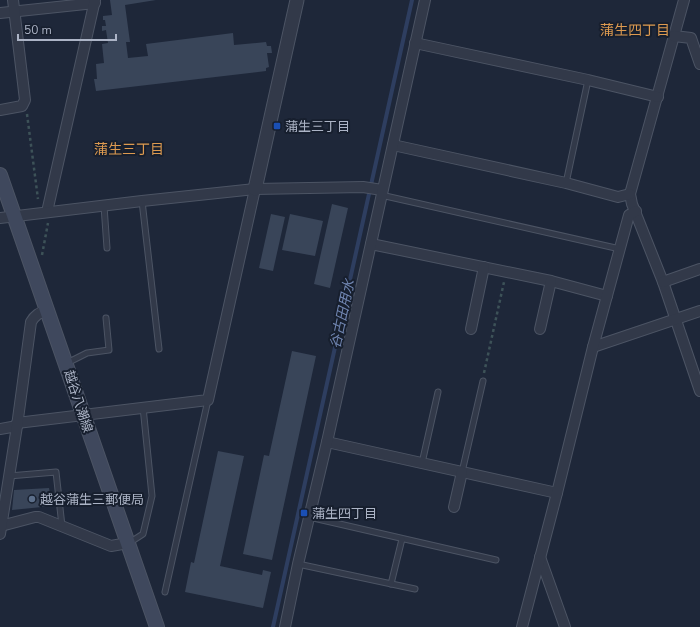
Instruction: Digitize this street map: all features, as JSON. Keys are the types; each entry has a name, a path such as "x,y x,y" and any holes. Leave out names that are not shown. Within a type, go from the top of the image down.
{"main road":[{"name":"越谷八潮線","path":"0,175 157,627"}],"street":[{"path":"0,110 22,106 25,100 13,0"},
{"path":"0,429 83,414 208,400 297,0"},
{"path":"285,627 425,0"},
{"path":"684,0 630,194 632,204 636,210 663,282 675,320 697,371 700,391"},
{"path":"0,12 95,2 46,213"},
{"path":"674,36 692,38 700,64"},
{"path":"415,43 588,80 658,97"},
{"path":"393,145 566,183 618,197 630,194"},
{"path":"0,218 256,189 363,187 382,193"},
{"path":"522,627 557,493 592,347 629,215 636,210"},
{"path":"371,244 551,281 607,296"},
{"path":"470,329 484,267"},
{"path":"663,282 700,269"},
{"path":"540,329 551,281"},
{"path":"47,310 38,313 31,322 1,530 34,517 39,517 112,546 128,543"},
{"path":"592,347 700,311"},
{"path":"327,442 557,493"},
{"path":"454,507 462,472"},
{"path":"540,557 565,627"}],"lane":[{"path":"566,183 588,80"},
{"path":"382,193 620,249"},
{"path":"142,201 159,349"},
{"path":"104,206 107,248"},
{"path":"66,363 87,353 109,350 106,318"},
{"path":"462,472 483,381"},
{"path":"422,464 438,392"},
{"path":"165,592 208,400"},
{"path":"128,543 143,534 152,496 143,407"},
{"path":"8,476 56,472 62,526"},
{"path":"309,517 496,560"},
{"path":"391,584 402,539"},
{"path":"298,564 415,589"}],"path":[{"path":"22,106 27,113 46,213 42,256"},
{"path":"483,381 506,272"}],"building":[{"path":"110,0 156,0 125,5 130,42 126,42 128,58 148,56 146,44 233,33 234,45 266,42 267,46 271,46 272,53 267,53 269,67 266,68 266,71 96,91 94,79 97,79 96,64 104,63 102,44 108,43 106,30 102,31 102,26 106,26 103,16 112,15"},
{"path":"332,204 348,208 330,288 314,284"},
{"path":"271,214 285,217 273,271 259,268"},
{"path":"290,214 323,221 315,256 282,250"},
{"path":"292,351 316,356 272,560 243,554 264,455 269,456"},
{"path":"218,451 244,456 220,566 262,575 263,570 271,572 263,608 185,592 191,562 194,563"},
{"path":"49,488 52,506 12,510 14,490"}],"waterway":[{"name":"谷古田用水","path":"273,627 412,0"}],"place":[{"name":"蒲生三丁目","path":"277,126"},
{"name":"越谷蒲生三郵便局","path":"32,499"},
{"name":"蒲生四丁目","path":"304,513"}],"district":[{"name":"蒲生四丁目","path":"635,30"},
{"name":"蒲生三丁目","path":"129,149"}]}
